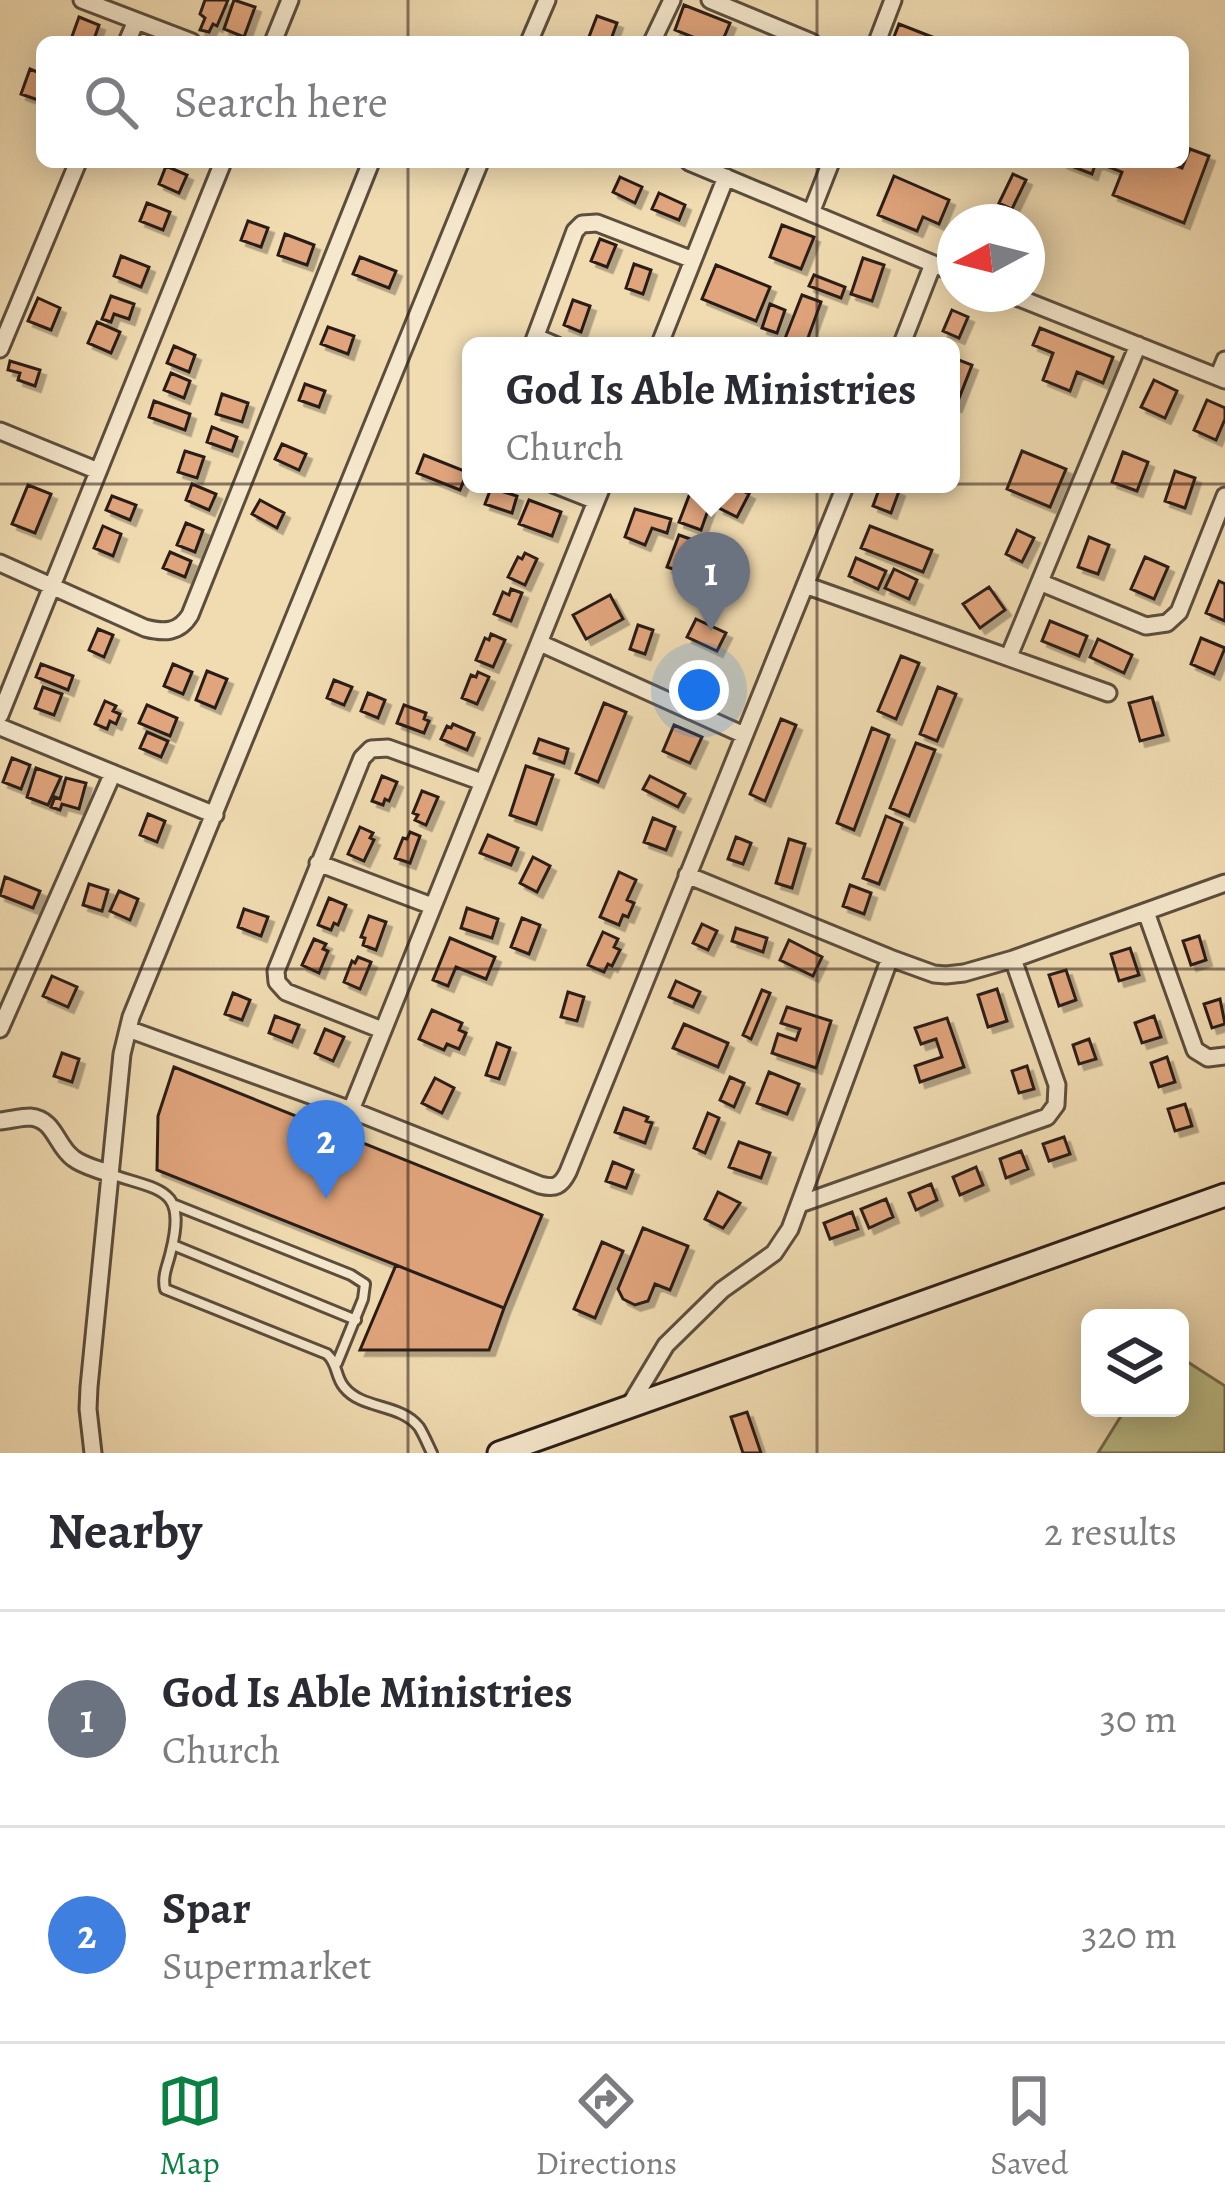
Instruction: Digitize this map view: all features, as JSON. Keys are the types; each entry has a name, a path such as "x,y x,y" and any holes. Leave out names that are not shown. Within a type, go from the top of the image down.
{"street":[{"path":"82,0 176,36"},
{"path":"275,36 290,0"},
{"path":"532,36 547,0"},
{"path":"655,36 672,0"},
{"path":"710,0 797,36"},
{"path":"879,36 893,0"},
{"path":"130,36 136,21"},
{"path":"0,349 75,168"},
{"path":"1,710 221,168"},
{"path":"0,563 155,630 182,626 368,168"},
{"path":"93,1453 89,1387 128,1028 478,168"},
{"path":"704,168 937,266"},
{"path":"812,213 829,168"},
{"path":"663,337 726,177"},
{"path":"536,337 575,231 582,224 597,223 693,260"},
{"path":"905,337 933,264"},
{"path":"1045,308 1221,378 1225,361"},
{"path":"1010,656 1138,345"},
{"path":"0,431 98,471"},
{"path":"576,493 596,501"},
{"path":"351,1110 599,493"},
{"path":"128,1028 540,1185 560,1185 842,493"},
{"path":"1042,583 1146,626 1167,623 1179,612 1225,496"},
{"path":"806,585 1108,693"},
{"path":"540,643 744,735"},
{"path":"0,727 214,815"},
{"path":"382,1030 286,992 277,982 276,971 318,863 362,758 371,749 388,748 482,782"},
{"path":"0,1029 113,773"},
{"path":"318,863 432,906"},
{"path":"687,875 890,958 946,975 1013,959 1225,883"},
{"path":"1146,912 1196,1050 1204,1057 1225,1056"},
{"path":"628,1408 667,1346 722,1290 774,1253 790,1229 890,958"},
{"path":"800,1204 1053,1112 1057,1085 1013,959"},
{"path":"0,1120 31,1117 43,1121 66,1153 110,1174"},
{"path":"499,1453 1225,1196"}],"lane":[{"path":"110,1174 167,1193 175,1204 173,1245 163,1281 168,1292 316,1347 334,1359 342,1386 357,1397 407,1416 420,1428 432,1453"},
{"path":"175,1204 365,1284 337,1365"},
{"path":"173,1245 356,1320"}],"green space":[{"path":"1189,1363 1225,1386 1225,1453 1098,1453 1120,1417 1189,1417"}],"building":[{"path":"205,0 228,0 217,26 213,24 209,32 200,30"},
{"path":"234,0 255,7 244,36 224,29"},
{"path":"684,5 730,23 725,36 690,36 675,30"},
{"path":"597,16 617,23 612,36 589,36"},
{"path":"79,17 99,25 95,36 72,36"},
{"path":"899,24 930,36 894,36"},
{"path":"30,69 36,72 36,99 21,94"},
{"path":"1190,149 1209,156 1184,223 1113,195 1122,172 1112,168 1189,168"},
{"path":"165,168 187,175 179,193 159,184"},
{"path":"1013,174 1026,180 1014,204 999,203"},
{"path":"894,176 949,200 937,204 937,223 923,217 917,231 878,215"},
{"path":"620,177 642,187 635,203 613,192"},
{"path":"659,193 685,205 679,220 652,209"},
{"path":"147,203 170,212 163,230 140,221"},
{"path":"248,221 268,228 261,247 241,240"},
{"path":"782,225 814,237 801,269 770,257"},
{"path":"285,234 314,245 307,265 278,255"},
{"path":"600,239 616,245 607,267 591,261"},
{"path":"121,256 149,267 141,287 114,276"},
{"path":"360,257 396,271 389,288 353,274"},
{"path":"863,258 884,265 872,301 851,294"},
{"path":"634,264 651,270 643,294 626,288"},
{"path":"716,265 770,287 756,321 702,299"},
{"path":"814,275 845,287 841,298 809,286"},
{"path":"802,295 821,302 808,337 786,337"},
{"path":"111,296 134,304 129,319 114,314 111,322 102,319"},
{"path":"38,298 60,308 51,330 28,321"},
{"path":"573,300 590,306 581,332 564,325"},
{"path":"770,304 785,310 777,333 762,328"},
{"path":"951,312 968,317 957,337 943,331"},
{"path":"97,322 120,332 111,353 88,343"},
{"path":"328,327 354,336 348,354 321,344"},
{"path":"1040,328 1113,357 1103,383 1077,372 1070,391 1043,380 1053,353 1033,345"},
{"path":"174,346 195,355 189,372 167,363"},
{"path":"960,360 972,365 960,396"},
{"path":"10,361 40,370 35,386 8,370"},
{"path":"171,373 190,381 184,398 164,390"},
{"path":"1154,380 1177,391 1165,418 1141,407"},
{"path":"305,384 325,391 319,407 299,400"},
{"path":"222,394 248,403 242,422 216,414"},
{"path":"1207,400 1225,408 1216,440 1194,430"},
{"path":"154,401 190,414 185,430 149,417"},
{"path":"212,427 237,437 232,451 207,442"},
{"path":"282,444 306,454 299,470 275,459"},
{"path":"185,451 204,457 197,478 178,472"},
{"path":"1022,451 1066,469 1050,507 1007,489"},
{"path":"1123,452 1148,462 1137,491 1112,482"},
{"path":"424,455 462,470 462,485 460,490 417,473"},
{"path":"1175,471 1195,478 1185,508 1165,501"},
{"path":"192,484 216,494 209,510 186,500"},
{"path":"28,485 51,494 35,533 12,524"},
{"path":"489,493 517,496 512,513 485,504"},
{"path":"690,493 713,496 701,530 679,522"},
{"path":"727,493 749,494 737,517 719,508"},
{"path":"878,493 898,493 891,513 873,506"},
{"path":"112,496 136,505 130,520 106,510"},
{"path":"260,500 284,513 277,528 252,514"},
{"path":"529,500 561,512 552,536 519,524"},
{"path":"635,509 671,519 667,533 652,528 645,545 625,537"},
{"path":"186,523 203,530 195,552 177,545"},
{"path":"103,526 121,534 113,556 94,548"},
{"path":"870,526 932,550 923,572 861,548"},
{"path":"1017,530 1034,538 1022,562 1006,554"},
{"path":"679,535 693,540 682,572 667,567"},
{"path":"1089,537 1109,545 1098,574 1078,567"},
{"path":"170,552 191,561 185,577 163,568"},
{"path":"525,553 537,559 525,585 508,577"},
{"path":"1145,557 1168,567 1154,599 1131,589"},
{"path":"856,558 886,571 878,589 849,576"},
{"path":"894,569 917,580 909,599 885,588"},
{"path":"1219,581 1225,584 1225,621 1206,613"},
{"path":"989,587 1005,610 980,628 963,604"},
{"path":"511,589 522,593 511,621 494,614 503,592 509,595"},
{"path":"610,595 623,619 586,639 573,615"},
{"path":"696,619 726,633 717,651 687,637"},
{"path":"1050,621 1087,636 1079,656 1042,641"},
{"path":"638,625 653,630 645,654 630,649"},
{"path":"98,629 113,635 104,657 89,650"},
{"path":"491,634 505,640 493,667 476,660"},
{"path":"1201,638 1225,648 1214,674 1191,664"},
{"path":"1098,639 1132,655 1124,673 1090,657"},
{"path":"901,656 919,663 896,719 878,711"},
{"path":"41,664 73,676 68,690 36,677"},
{"path":"173,664 192,672 183,694 164,686"},
{"path":"207,671 227,679 215,708 196,700"},
{"path":"478,672 489,677 477,704 462,698 471,675 476,677"},
{"path":"334,680 352,687 344,705 327,698"},
{"path":"43,687 62,694 54,715 35,708"},
{"path":"938,687 956,694 937,741 920,734"},
{"path":"368,693 385,700 378,718 361,711"},
{"path":"1152,697 1163,735 1140,741 1129,703"},
{"path":"105,701 120,714 107,729 95,724"},
{"path":"604,703 626,712 598,782 576,773"},
{"path":"147,705 177,718 170,736 139,723"},
{"path":"404,705 426,713 424,719 429,721 424,733 397,723"},
{"path":"781,719 796,725 765,801 750,794"},
{"path":"453,724 474,733 467,750 441,739"},
{"path":"674,725 702,737 690,763 663,751"},
{"path":"872,728 889,735 854,830 837,823"},
{"path":"147,732 168,741 161,757 140,748"},
{"path":"539,739 568,749 564,763 534,753"},
{"path":"916,743 935,750 909,816 890,808"},
{"path":"12,758 30,765 21,789 3,782"},
{"path":"526,766 553,775 536,824 510,815"},
{"path":"36,768 61,777 48,805 27,797"},
{"path":"382,776 397,782 383,805 372,801"},
{"path":"650,776 685,794 678,807 643,789"},
{"path":"66,778 86,783 79,809 62,804 60,810 51,807 55,797 60,799"},
{"path":"422,791 438,797 426,825 415,820 418,815 413,813"},
{"path":"148,814 165,821 157,842 140,835"},
{"path":"886,816 902,823 879,884 863,878"},
{"path":"653,818 675,827 666,850 644,842"},
{"path":"360,827 373,833 370,838 374,840 364,861 348,854"},
{"path":"410,832 420,836 410,863 395,858"},
{"path":"488,835 518,848 511,865 480,853"},
{"path":"736,837 751,843 743,864 728,859"},
{"path":"789,839 805,844 792,888 776,883"},
{"path":"533,857 550,866 537,892 520,883"},
{"path":"619,872 636,880 627,900 634,903 619,925 600,917"},
{"path":"5,877 40,891 33,908 0,895"},
{"path":"89,884 108,890 102,911 83,905"},
{"path":"850,885 871,893 864,914 843,906"},
{"path":"119,891 138,899 130,920 110,911"},
{"path":"329,898 346,905 331,930 318,925"},
{"path":"467,908 498,919 492,938 461,928"},
{"path":"244,909 268,917 261,936 238,927"},
{"path":"369,916 386,922 376,950 363,945 365,938 361,937"},
{"path":"522,918 540,925 529,954 511,947"},
{"path":"702,924 717,931 708,950 693,943"},
{"path":"736,928 767,938 763,952 732,941"},
{"path":"603,932 618,939 614,947 620,950 604,972 588,965"},
{"path":"1199,936 1206,960 1191,965 1183,941"},
{"path":"450,938 495,957 486,979 456,967 448,986 433,980"},
{"path":"314,939 326,944 323,949 328,951 319,973 302,965"},
{"path":"789,940 822,957 813,976 780,960"},
{"path":"1130,948 1139,975 1119,981 1111,954"},
{"path":"358,957 371,962 360,989 344,982"},
{"path":"1066,970 1076,1000 1059,1006 1049,975"},
{"path":"52,976 77,987 68,1007 43,996"},
{"path":"676,981 700,992 693,1007 669,997"},
{"path":"997,989 1007,1021 988,1027 978,995"},
{"path":"762,990 770,993 751,1039 743,1035"},
{"path":"568,992 584,997 577,1021 561,1017"},
{"path":"233,993 250,1000 242,1020 225,1014"},
{"path":"1220,999 1225,1024 1212,1028 1204,1004"},
{"path":"787,1007 831,1021 816,1068 772,1053 778,1034 796,1040 800,1029 781,1023"},
{"path":"432,1010 462,1023 459,1030 466,1033 459,1049 447,1044 444,1050 419,1039"},
{"path":"275,1016 299,1025 292,1042 269,1033"},
{"path":"1154,1016 1161,1037 1142,1043 1135,1023"},
{"path":"947,1018 964,1067 920,1082 915,1066 942,1057 936,1039 921,1044 915,1028"},
{"path":"684,1024 728,1043 718,1067 673,1048"},
{"path":"325,1029 344,1037 333,1061 315,1053"},
{"path":"1089,1039 1096,1059 1079,1064 1073,1045"},
{"path":"497,1043 510,1048 499,1079 486,1075"},
{"path":"62,1053 79,1059 72,1082 54,1076"},
{"path":"1167,1057 1175,1082 1159,1087 1151,1063"},
{"path":"1027,1066 1034,1089 1019,1093 1012,1071"},
{"path":"174,1067 542,1215 504,1308 157,1170 158,1116"},
{"path":"769,1072 799,1084 787,1114 757,1103"},
{"path":"730,1077 744,1083 734,1107 720,1100"},
{"path":"435,1078 454,1088 442,1113 422,1103"},
{"path":"1185,1104 1192,1126 1175,1131 1168,1109"},
{"path":"624,1108 652,1123 645,1143 615,1132"},
{"path":"708,1113 719,1118 705,1153 694,1148"},
{"path":"1064,1137 1070,1154 1049,1161 1043,1144"},
{"path":"739,1142 770,1153 761,1178 729,1167"},
{"path":"1021,1151 1028,1169 1006,1178 1000,1159"},
{"path":"613,1162 633,1170 626,1188 606,1181"},
{"path":"976,1167 983,1185 960,1195 953,1177"},
{"path":"931,1184 937,1200 916,1210 909,1193"},
{"path":"718,1192 740,1203 723,1228 705,1219"},
{"path":"886,1199 893,1217 869,1228 861,1209"},
{"path":"852,1212 858,1229 830,1239 824,1223"},
{"path":"643,1228 688,1246 670,1290 655,1284 648,1301 635,1305 623,1299 618,1289"},
{"path":"602,1242 623,1251 595,1318 574,1309"},
{"path":"396,1265 504,1308 489,1350 360,1350"},
{"path":"747,1412 761,1453 743,1453 731,1417"}],"place":[{"name":"God Is Able Ministries","path":"711,631"},
{"name":"Spar","path":"326,1199"}]}
